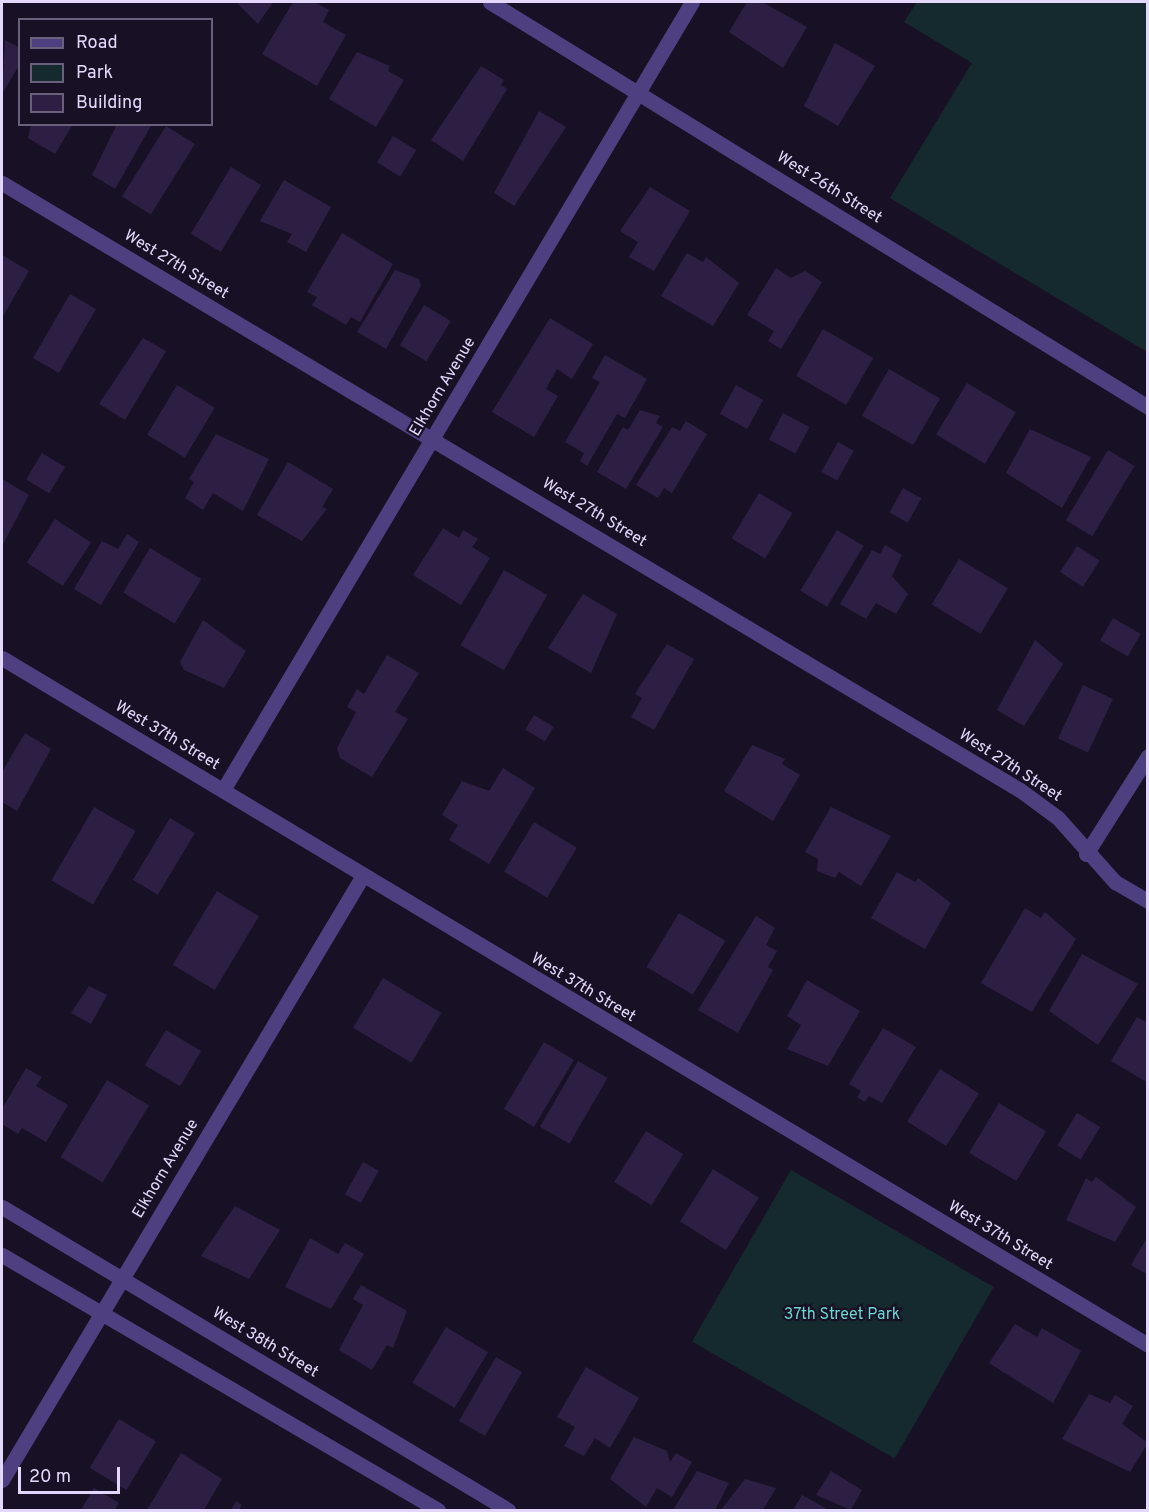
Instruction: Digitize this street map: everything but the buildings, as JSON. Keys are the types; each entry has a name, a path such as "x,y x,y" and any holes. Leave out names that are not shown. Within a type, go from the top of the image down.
{"street":[{"name":"West 26th Street","path":"490,2 639,91 1148,407"},
{"name":"Elkhorn Avenue","path":"223,790 692,2"},
{"name":"West 27th Street","path":"2,183 434,438 1020,790 1058,818 1086,854 1114,882 1148,901"},
{"name":"West 37th Street","path":"2,658 223,790 362,877 1148,1345"},
{"path":"1086,854 1148,756"},
{"name":"Elkhorn Avenue","path":"2,1480 100,1312 362,877"},
{"name":"West 38th Street","path":"2,1207 508,1510"},
{"path":"2,1255 438,1510"}],"green space":[{"path":"917,2 1147,2 1147,352 890,198 972,63 904,22"},
{"name":"37th Street Park","path":"791,1170 994,1287 895,1458 692,1341"}]}
